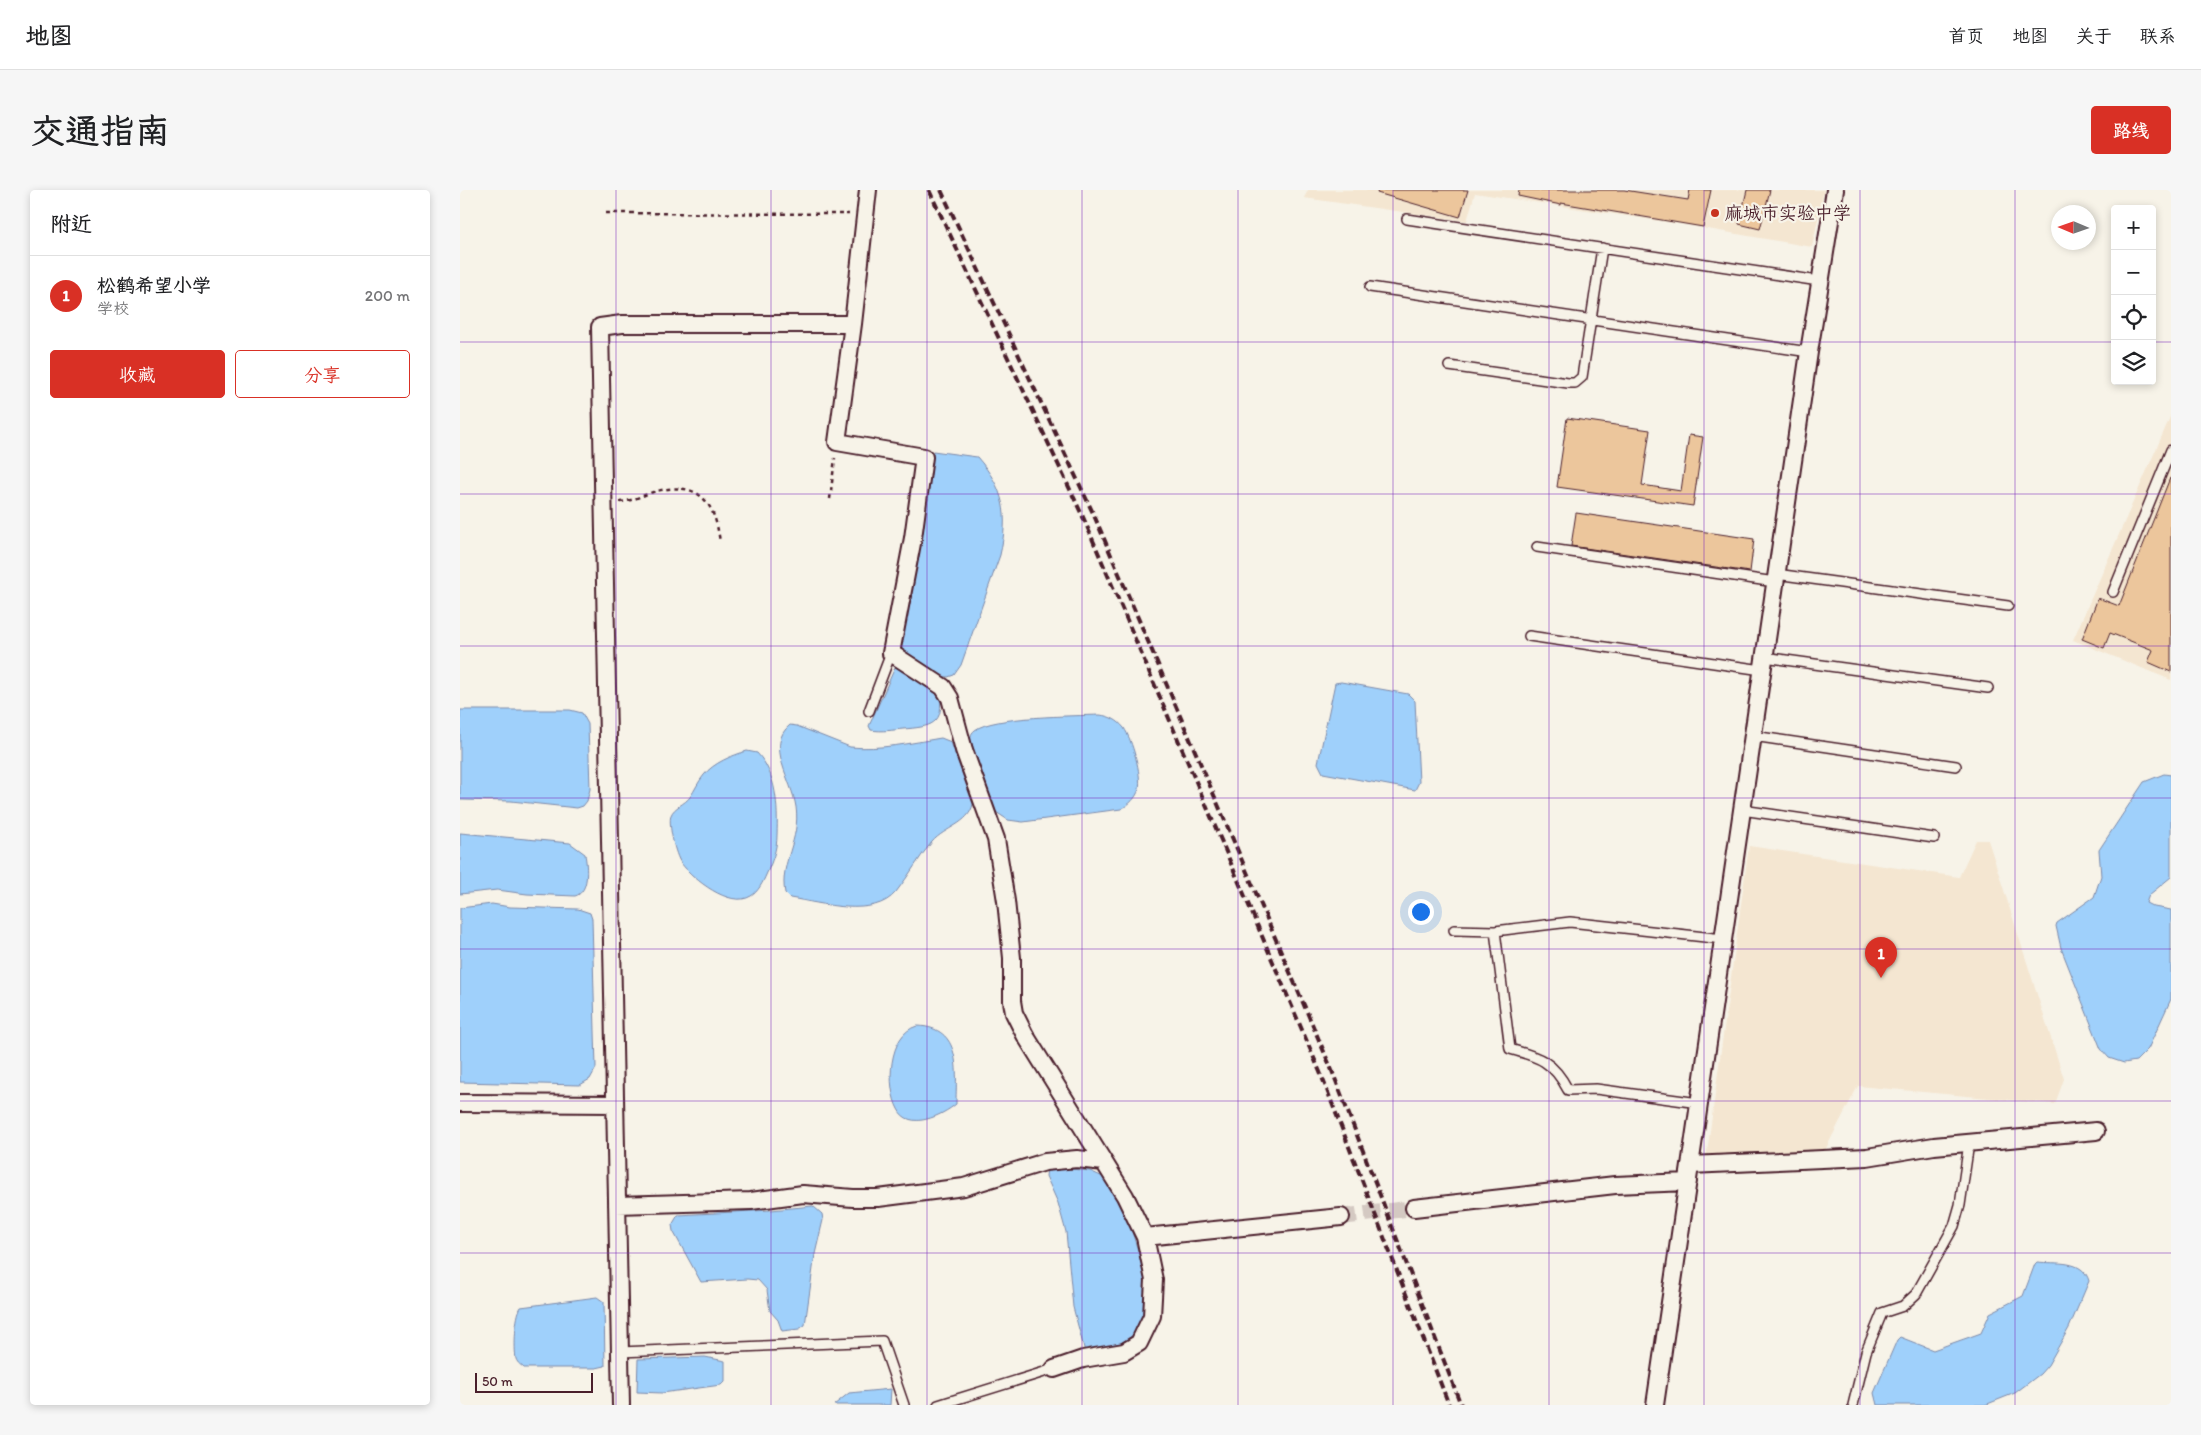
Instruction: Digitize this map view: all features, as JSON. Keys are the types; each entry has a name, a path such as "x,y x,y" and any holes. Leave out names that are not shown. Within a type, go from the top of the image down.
{"street":[{"path":"868,190 838,442 924,457 913,538 891,653 943,688 950,698 964,750 996,839 1006,901 1012,958 1014,1013 1025,1035 1125,1196 1145,1237 1154,1280 1152,1316 1139,1343 1124,1352 1083,1359 1054,1369"},
{"path":"1655,1405 1819,281 1835,190"},
{"path":"621,1405 600,327 622,324 853,324"},
{"path":"460,1103 615,1104"},
{"path":"1690,1165 1867,1157 1969,1142 2096,1131"},
{"path":"617,1205 751,1201 803,1194 878,1198 964,1187 1045,1162 1077,1159 1104,1162"},
{"path":"1414,1208 1614,1185 1688,1182"},
{"path":"1145,1237 1341,1217"}],"lane":[{"path":"1408,219 1819,281"},
{"path":"1449,366 1575,383 1582,377 1602,248"},
{"path":"1370,287 1809,352"},
{"path":"2113,592 2171,450"},
{"path":"1537,547 2008,606"},
{"path":"1529,636 1988,688"},
{"path":"869,711 891,653"},
{"path":"1753,736 1956,766"},
{"path":"1742,810 1934,838"},
{"path":"1454,930 1496,931 1570,922 1723,940"},
{"path":"1496,931 1510,1049 1534,1056 1550,1064 1562,1078 1568,1090 1596,1089 1699,1103"},
{"path":"1853,1405 1866,1352 1882,1313 1903,1306 1916,1294 1954,1226 1960,1205 1969,1142"},
{"path":"620,1352 882,1340 904,1405"},
{"path":"938,1405 1054,1369"}],"path":[{"path":"606,213 865,214"},
{"path":"830,499 838,442"},
{"path":"604,503 629,501 664,490 690,490 706,500 713,510 720,542"}],"shaded area":[{"name":"麻城市实验中学","path":"1308,190 1824,190 1812,247 1679,224 1475,193 1467,221 1304,198"},
{"path":"2171,415 2171,680 2073,640"},
{"path":"1976,840 1988,840 2064,1079 2055,1104 1858,1086 1823,1154 1706,1160 1749,846 1959,877"}],"water":[{"path":"933,451 977,457 994,480 999,492 1004,515 1003,541 1000,555 961,665 954,675 948,677 940,676 904,653 901,646"},
{"path":"897,663 939,692 941,703 938,718 934,722 921,727 887,731 871,730 869,726"},
{"path":"1341,682 1408,694 1415,701 1419,782 1415,790 1323,773 1318,763 1335,683"},
{"path":"460,710 570,710 582,713 588,724 590,789 587,801 583,806 577,808 511,801 460,800"},
{"path":"1107,716 1122,725 1133,749 1140,783 1138,792 1130,803 1121,809 1023,822 1008,820 996,812 971,744 971,736 975,730 984,725 1016,719"},
{"path":"790,725 850,747 884,747 941,738 951,742 973,804 971,811 962,821 932,842 896,892 886,900 875,905 846,907 790,898 785,893 784,882 797,819 794,797 782,763 780,742 783,733"},
{"path":"747,751 757,753 769,771 775,791 777,840 772,861 758,889 751,896 733,899 703,884 681,863 676,853 670,819 672,812 690,797 708,771 724,760"},
{"path":"2164,774 2171,775 2171,877 2149,895 2146,903 2154,907 2171,910 2171,999 2148,1049 2136,1061 2124,1063 2109,1058 2101,1049 2061,948 2056,926 2057,923 2094,897 2101,876 2099,850 2144,782"},
{"path":"460,833 570,843 585,854 586,878 583,889 580,894 575,896 527,894 497,890 460,894"},
{"path":"492,904 510,907 578,909 590,913 592,919 596,1068 590,1079 580,1085 460,1082 460,908"},
{"path":"917,1026 932,1028 950,1042 956,1065 956,1104 943,1113 918,1120 903,1116 898,1109 894,1099 891,1075 895,1050 900,1039 907,1031"},
{"path":"1047,1168 1090,1171 1103,1177 1127,1216 1147,1279 1144,1316 1133,1335 1121,1343 1085,1352 1073,1307 1066,1232 1058,1203 1046,1176"},
{"path":"813,1206 822,1214 823,1220 815,1254 805,1325 799,1329 782,1331 778,1320 770,1311 767,1290 758,1280 701,1282 673,1231 672,1225 678,1215"},
{"path":"2037,1262 2075,1266 2086,1274 2089,1281 2069,1328 2048,1365 2040,1374 2015,1393 1985,1405 1877,1405 1874,1393 1900,1337 1933,1350 1981,1333 1990,1313 2023,1296"},
{"path":"597,1297 604,1302 605,1366 596,1368 524,1368 519,1363 516,1359 515,1340 517,1317 521,1307"},
{"path":"705,1357 725,1361 725,1381 721,1385 662,1393 637,1392 638,1359"},
{"path":"891,1389 890,1405 834,1405 849,1393"}],"building":[{"path":"1378,190 1468,190 1460,217 1377,193"},
{"path":"1519,190 1624,190 1688,200 1690,190 1711,190 1703,227 1561,203 1561,205 1518,196"},
{"path":"1747,190 1770,190 1760,229 1739,224"},
{"path":"1567,418 1650,430 1642,485 1681,491 1689,435 1703,437 1693,506 1557,487"},
{"path":"2170,478 2171,672 2148,662 2153,650 2110,633 2104,648 2082,639 2098,598 2119,606"},
{"path":"1576,513 1754,539 1750,572 1571,546"}],"tunnel":[{"path":"1341,1217 1414,1208"}],"railway":[{"path":"929,190 1083,517 1320,1072 1449,1405"},
{"path":"941,190 1093,513 1331,1068 1461,1405"}],"place":[{"name":"麻城市实验中学","path":"1715,213"},
{"name":"松鹤希望小学","path":"1881,978"}]}
